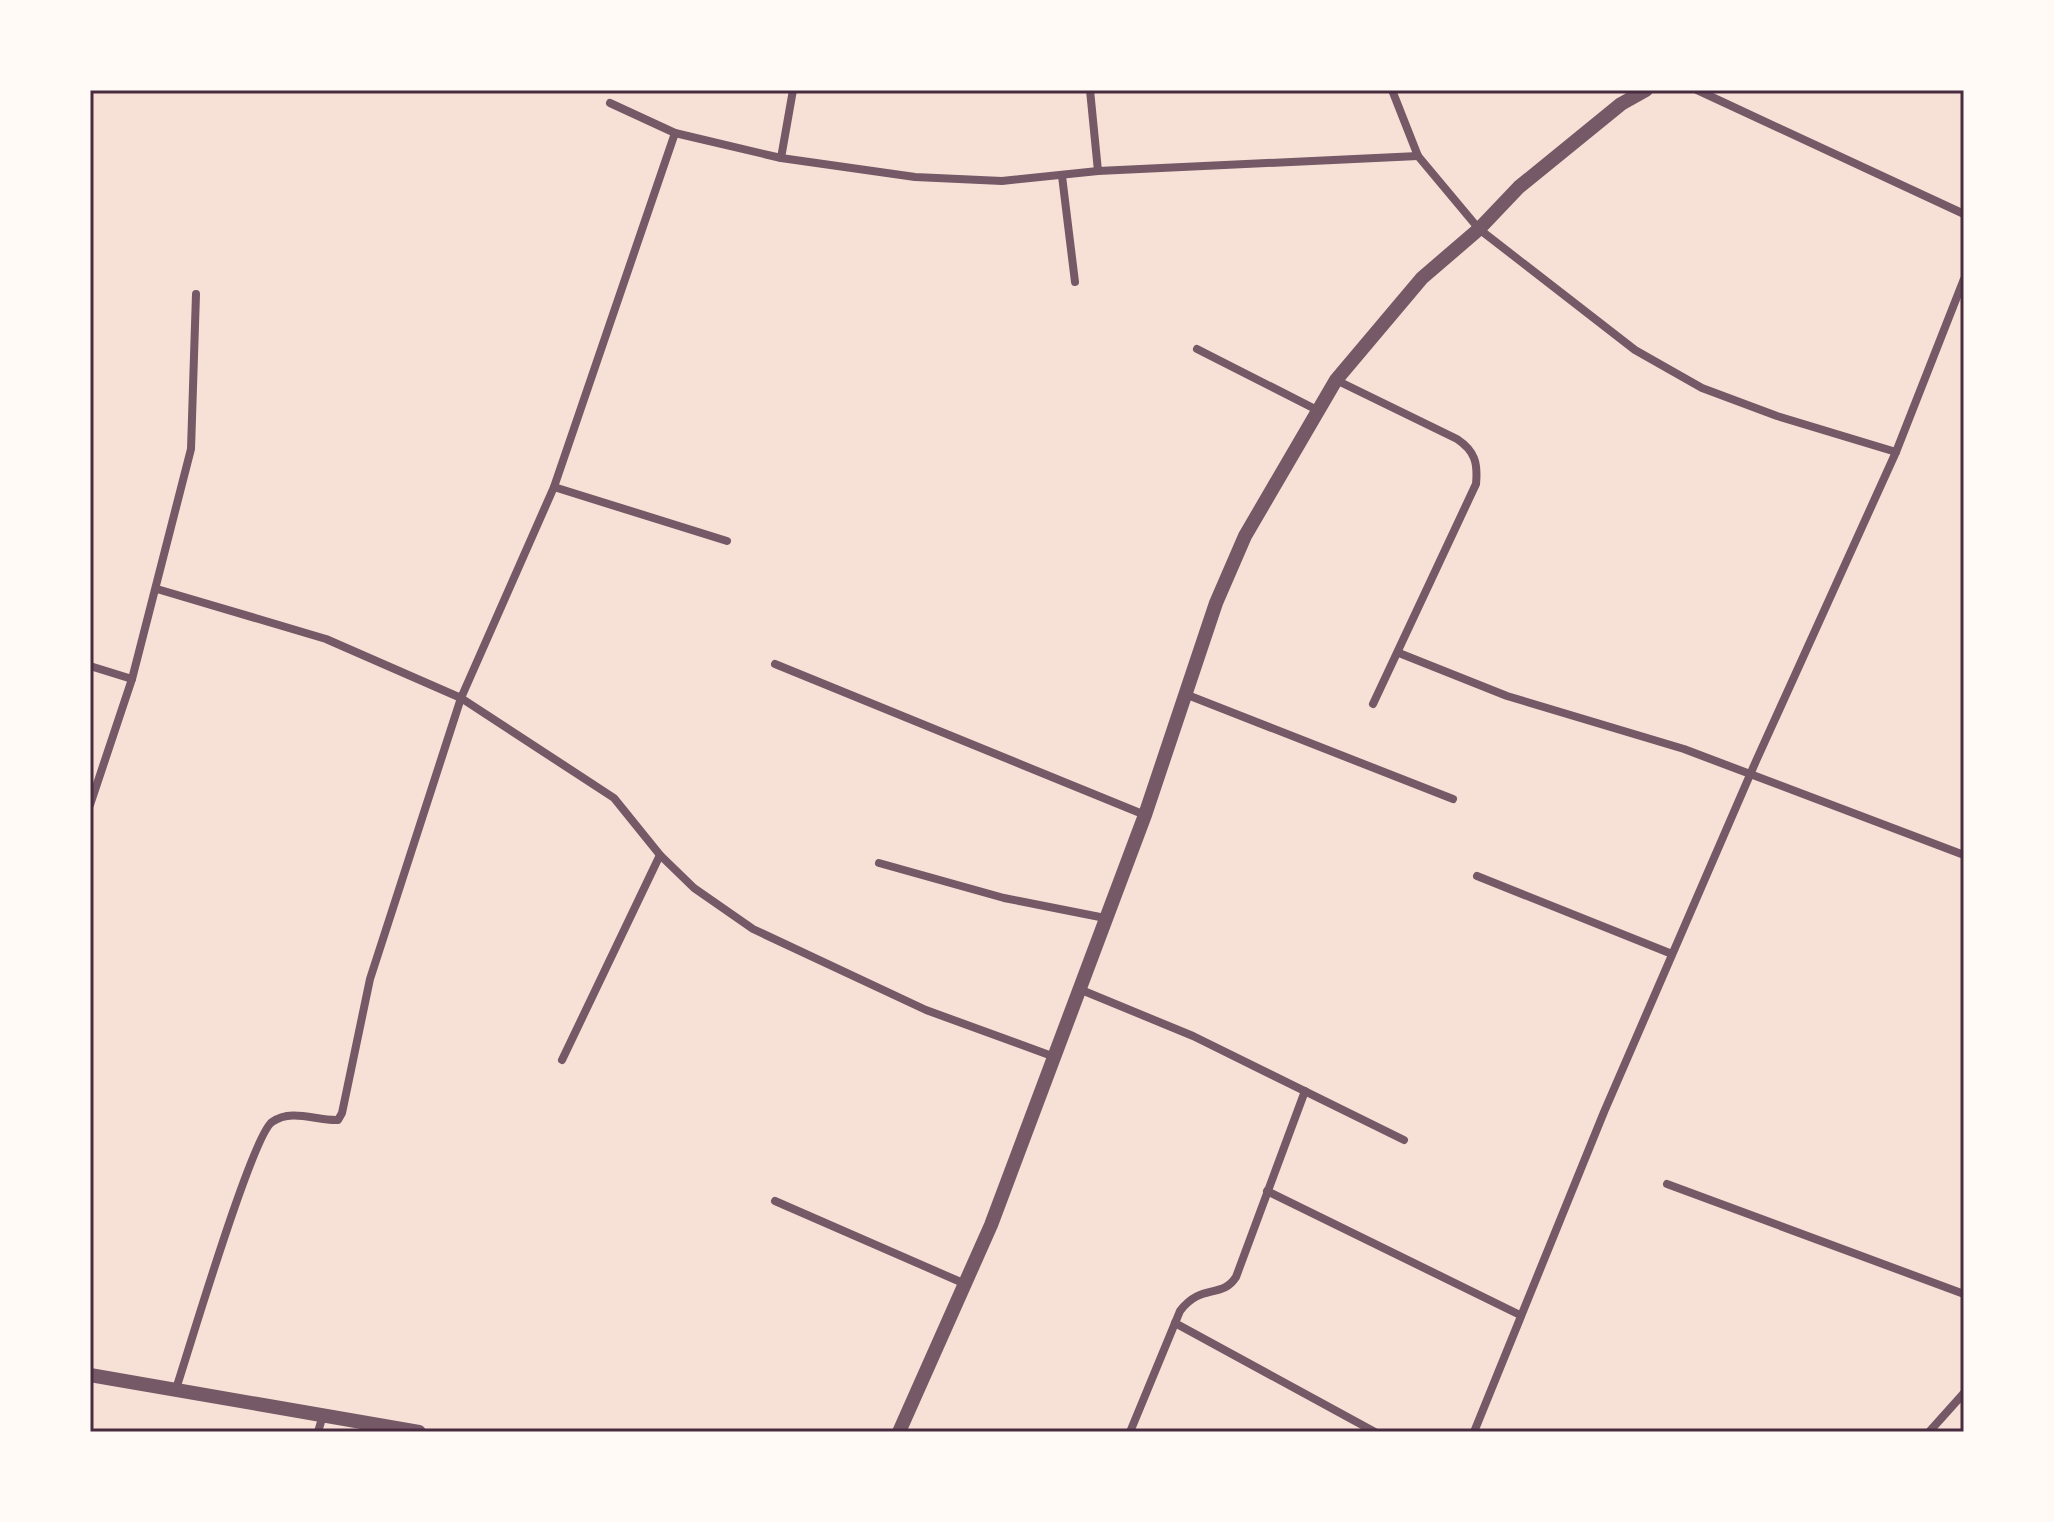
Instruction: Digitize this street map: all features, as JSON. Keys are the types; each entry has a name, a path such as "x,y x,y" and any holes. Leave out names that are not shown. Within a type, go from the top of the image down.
{"street":[{"path":"781,158 793,90"},
{"path":"1090,90 1098,171"},
{"path":"1392,90 1418,156 1479,229 1635,350 1702,388 1777,416 1896,452"},
{"path":"899,1432 991,1225 1145,815 1216,603 1245,536 1336,380 1422,278 1552,160 1621,104 1646,90"},
{"path":"1697,90 1964,214"},
{"path":"610,103 675,133 781,158 915,177 1002,181 1098,171 1418,156"},
{"path":"175,1393 238,1199 269,1124 282,1117 302,1115 338,1120 342,1113 370,979 461,698 554,487 675,133"},
{"path":"1062,176 1075,282"},
{"path":"1474,1432 1672,954 1896,452 1964,279"},
{"path":"90,805 132,679 191,449 196,294"},
{"path":"1197,349 1320,412"},
{"path":"1336,380 1457,439 1468,446 1478,467 1476,484 1373,704"},
{"path":"554,487 727,541"},
{"path":"157,589 326,639 461,698 614,798 660,855 715,904 786,946 926,1010 1052,1056"},
{"path":"1399,653 1507,696 1684,749 1964,855"},
{"path":"775,664 1145,815"},
{"path":"90,666 132,679"},
{"path":"1185,693 1453,799"},
{"path":"562,1060 660,855"},
{"path":"879,863 1004,898 1105,918"},
{"path":"1477,876 1672,954"},
{"path":"1079,989 1193,1036 1404,1140"},
{"path":"1130,1432 1175,1323 1193,1296 1229,1287 1232,1283 1305,1091"},
{"path":"1667,1184 1964,1294"},
{"path":"1267,1191 1520,1315"},
{"path":"775,1201 963,1283"},
{"path":"1175,1323 1375,1432"},
{"path":"90,1375 175,1393 419,1432"},
{"path":"1929,1432 1964,1393"},
{"path":"318,1432 323,1415"}]}
